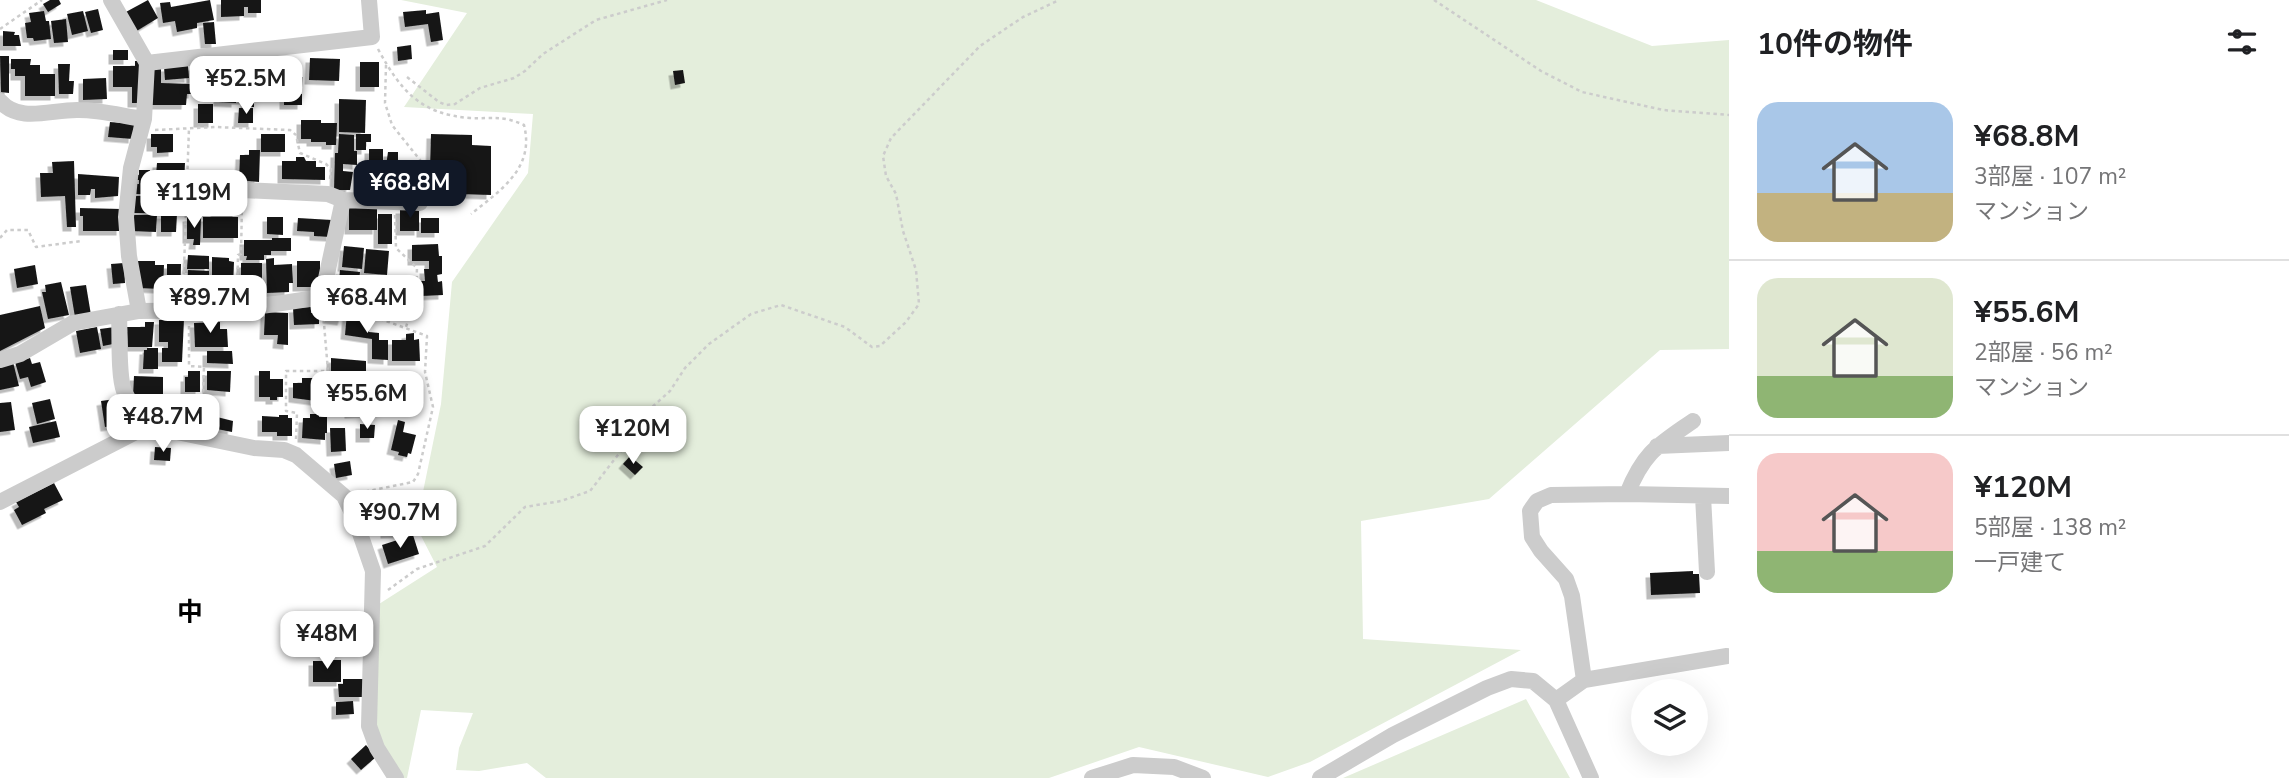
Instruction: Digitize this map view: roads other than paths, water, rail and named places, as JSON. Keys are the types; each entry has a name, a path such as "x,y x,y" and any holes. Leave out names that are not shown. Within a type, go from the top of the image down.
{"street":[{"path":"111,0 147,63 143,125 131,168 126,217 129,256 139,311"},
{"path":"147,63 372,37 369,0"},
{"path":"0,101 9,111 28,114 79,110 143,125"},
{"path":"242,190 420,203"},
{"path":"0,360 20,354 73,323 119,314 139,311 236,310 322,298 335,197"},
{"path":"119,314 120,377 143,425"},
{"path":"1627,494 1648,455 1693,421"},
{"path":"143,425 202,439 284,450 296,455 344,496 373,571 369,726 377,748 396,778"},
{"path":"0,502 136,432 143,425"},
{"path":"1657,446 1729,443"},
{"path":"1584,680 1572,596 1566,579 1532,537 1530,511 1537,501 1551,495 1729,496"},
{"path":"1703,496 1707,572"},
{"path":"1556,700 1584,680 1727,656"},
{"path":"1320,778 1393,735 1487,688 1511,679 1534,681 1556,700 1591,778"},
{"path":"1092,778 1133,765 1174,768 1203,778"}],"district":[{"name":"中","path":"190,612"}]}
